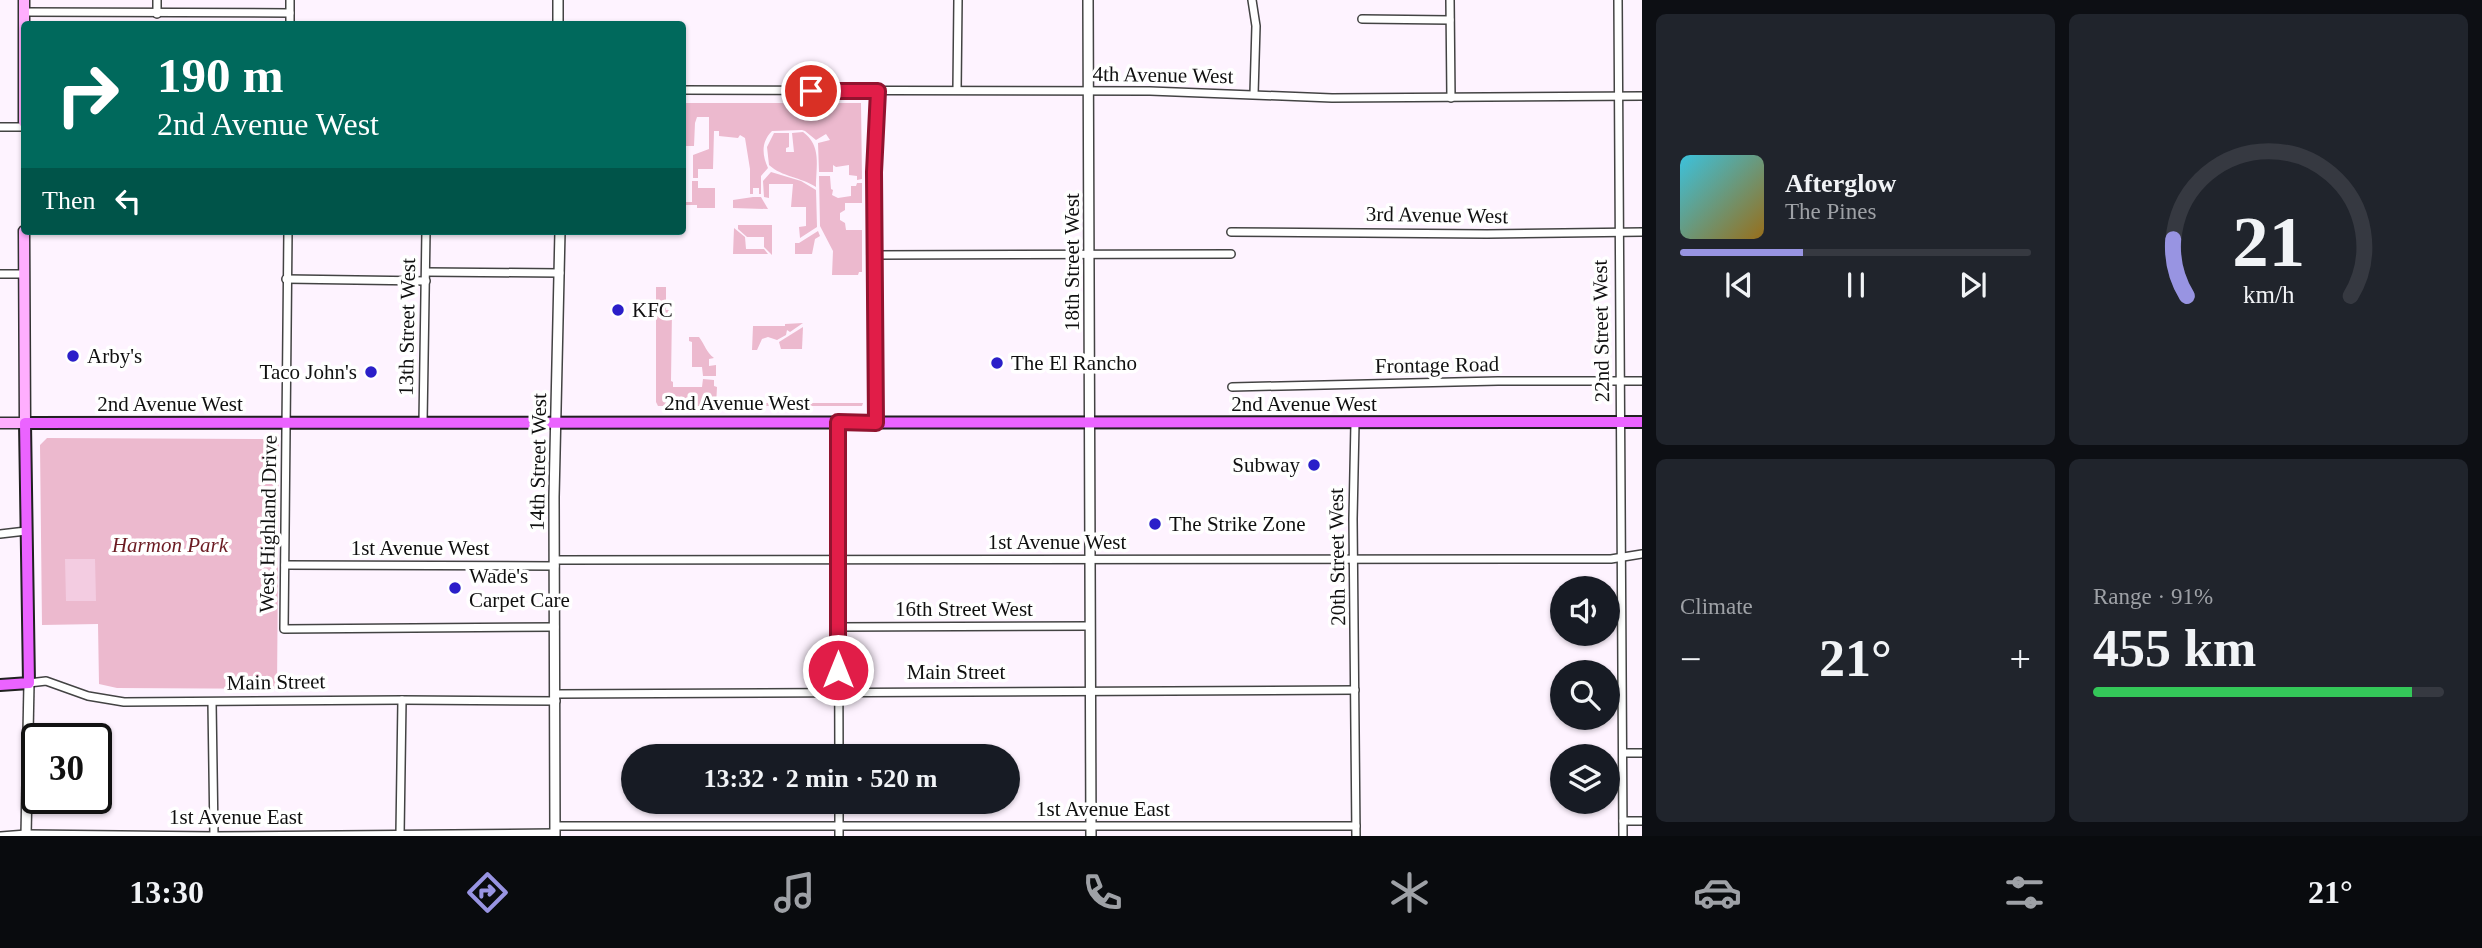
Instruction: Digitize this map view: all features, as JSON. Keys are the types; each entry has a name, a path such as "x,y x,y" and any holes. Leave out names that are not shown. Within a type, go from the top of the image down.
{"main road":[{"path":"24,0 24,21"},
{"path":"24,235 29,683"},
{"name":"2nd Avenue West","path":"0,423 1642,422"},
{"name":"Main Street","path":"0,685 29,683"}],"street":[{"path":"157,0 157,14"},
{"path":"290,0 290,21"},
{"path":"558,0 558,21"},
{"path":"957,90 958,0"},
{"name":"18th Street West","path":"1088,0 1091,831"},
{"path":"1252,0 1256,26 1254,94"},
{"path":"1450,0 1451,98"},
{"name":"22nd Street West","path":"1618,0 1623,836"},
{"path":"24,12 290,13"},
{"path":"1362,19 1450,20"},
{"name":"4th Avenue West","path":"686,90 1089,90 1332,98 1642,96"},
{"path":"876,423 874,172 878,91"},
{"path":"0,127 21,125"},
{"name":"3rd Avenue West","path":"1231,232 1642,232"},
{"name":"West Highland Drive","path":"288,235 284,629 555,627"},
{"name":"13th Street West","path":"423,423 426,235"},
{"name":"14th Street West","path":"555,832 556,423 560,235"},
{"path":"875,255 1231,254"},
{"path":"426,272 560,273"},
{"path":"0,274 23,274"},
{"path":"286,279 426,281"},
{"name":"Frontage Road","path":"1232,387 1498,381 1642,381"},
{"path":"838,422 839,744"},
{"name":"20th Street West","path":"1355,423 1356,836"},
{"path":"0,534 26,531"},
{"name":"1st Avenue West","path":"285,565 838,560 1576,559 1642,554"},
{"name":"16th Street West","path":"838,627 1089,626"},
{"name":"Main Street","path":"29,683 46,681 108,701 212,702 838,692 1356,690"},
{"path":"26,835 29,683"},
{"path":"400,834 402,700"},
{"path":"212,702 214,836"},
{"path":"1623,753 1642,753"},
{"path":"839,814 839,836"},
{"path":"1623,821 1642,821"},
{"name":"1st Avenue East","path":"1,836 400,834 839,826 1091,831 1356,826"}],"green space":[{"path":"686,103 861,103 862,179 857,180 857,176 849,175 849,165 833,165 833,172 819,172 818,143 830,140 826,134 816,140 802,130 772,131 764,149 768,168 761,176 761,194 759,188 753,188 753,194 750,194 750,169 745,138 740,135 738,138 719,136 719,131 714,131 713,169 698,169 698,178 693,178 693,155 709,149 709,117 697,117 694,146 686,146"},
{"path":"803,132 815,150 816,187 769,165 767,147 774,133 789,133 789,147 786,152 794,152 792,133"},
{"path":"771,172 801,181 816,190 817,227 800,238 799,227 806,226 806,207 791,207 793,184 769,184 769,198 764,197 763,181"},
{"path":"819,176 830,176 832,195 838,198 851,196 851,186 862,183 862,203 845,203 845,210 840,213 840,220 845,223 846,230 862,230 862,272 858,275 832,275 833,251 820,226"},
{"path":"692,181 698,181 698,188 715,188 715,208 686,205 686,202 692,202"},
{"path":"761,197 768,209 733,208 733,200"},
{"path":"738,225 772,225 772,255 764,247 764,237 747,237 738,229"},
{"path":"734,228 745,237 746,249 764,249 768,254 733,254"},
{"path":"818,231 820,236 815,239 812,254 795,254 795,243"},
{"path":"656,287 666,287 666,310 672,310 673,387 702,387 703,379 714,380 714,386 717,387 716,406 658,406"},
{"path":"803,323 790,332 787,330 786,335 777,340 768,337 762,339 757,350 752,350 753,326"},
{"path":"803,327 802,349 781,349 779,342"},
{"path":"689,337 699,337 714,358 709,359 709,366 716,365 716,376 703,376 702,367 692,367 692,342"},
{"path":"735,403 863,403 862,406 734,406"},
{"name":"Harmon Park","path":"47,438 279,439 277,689 117,688 99,684 98,624 42,625 40,445"}],"shaded area":[{"path":"65,559 95,559 96,601 66,601"}],"place":[{"name":"KFC","path":"618,310"},
{"name":"Arby's","path":"73,356"},
{"name":"The El Rancho","path":"997,363"},
{"name":"Taco John's","path":"371,372"},
{"name":"Subway","path":"1314,465"},
{"name":"The Strike Zone","path":"1155,524"},
{"name":"Wade's Carpet Care","path":"455,588"}],"route":[{"path":"811,91 878,91 874,172 876,423 838,422 838,670"}]}
